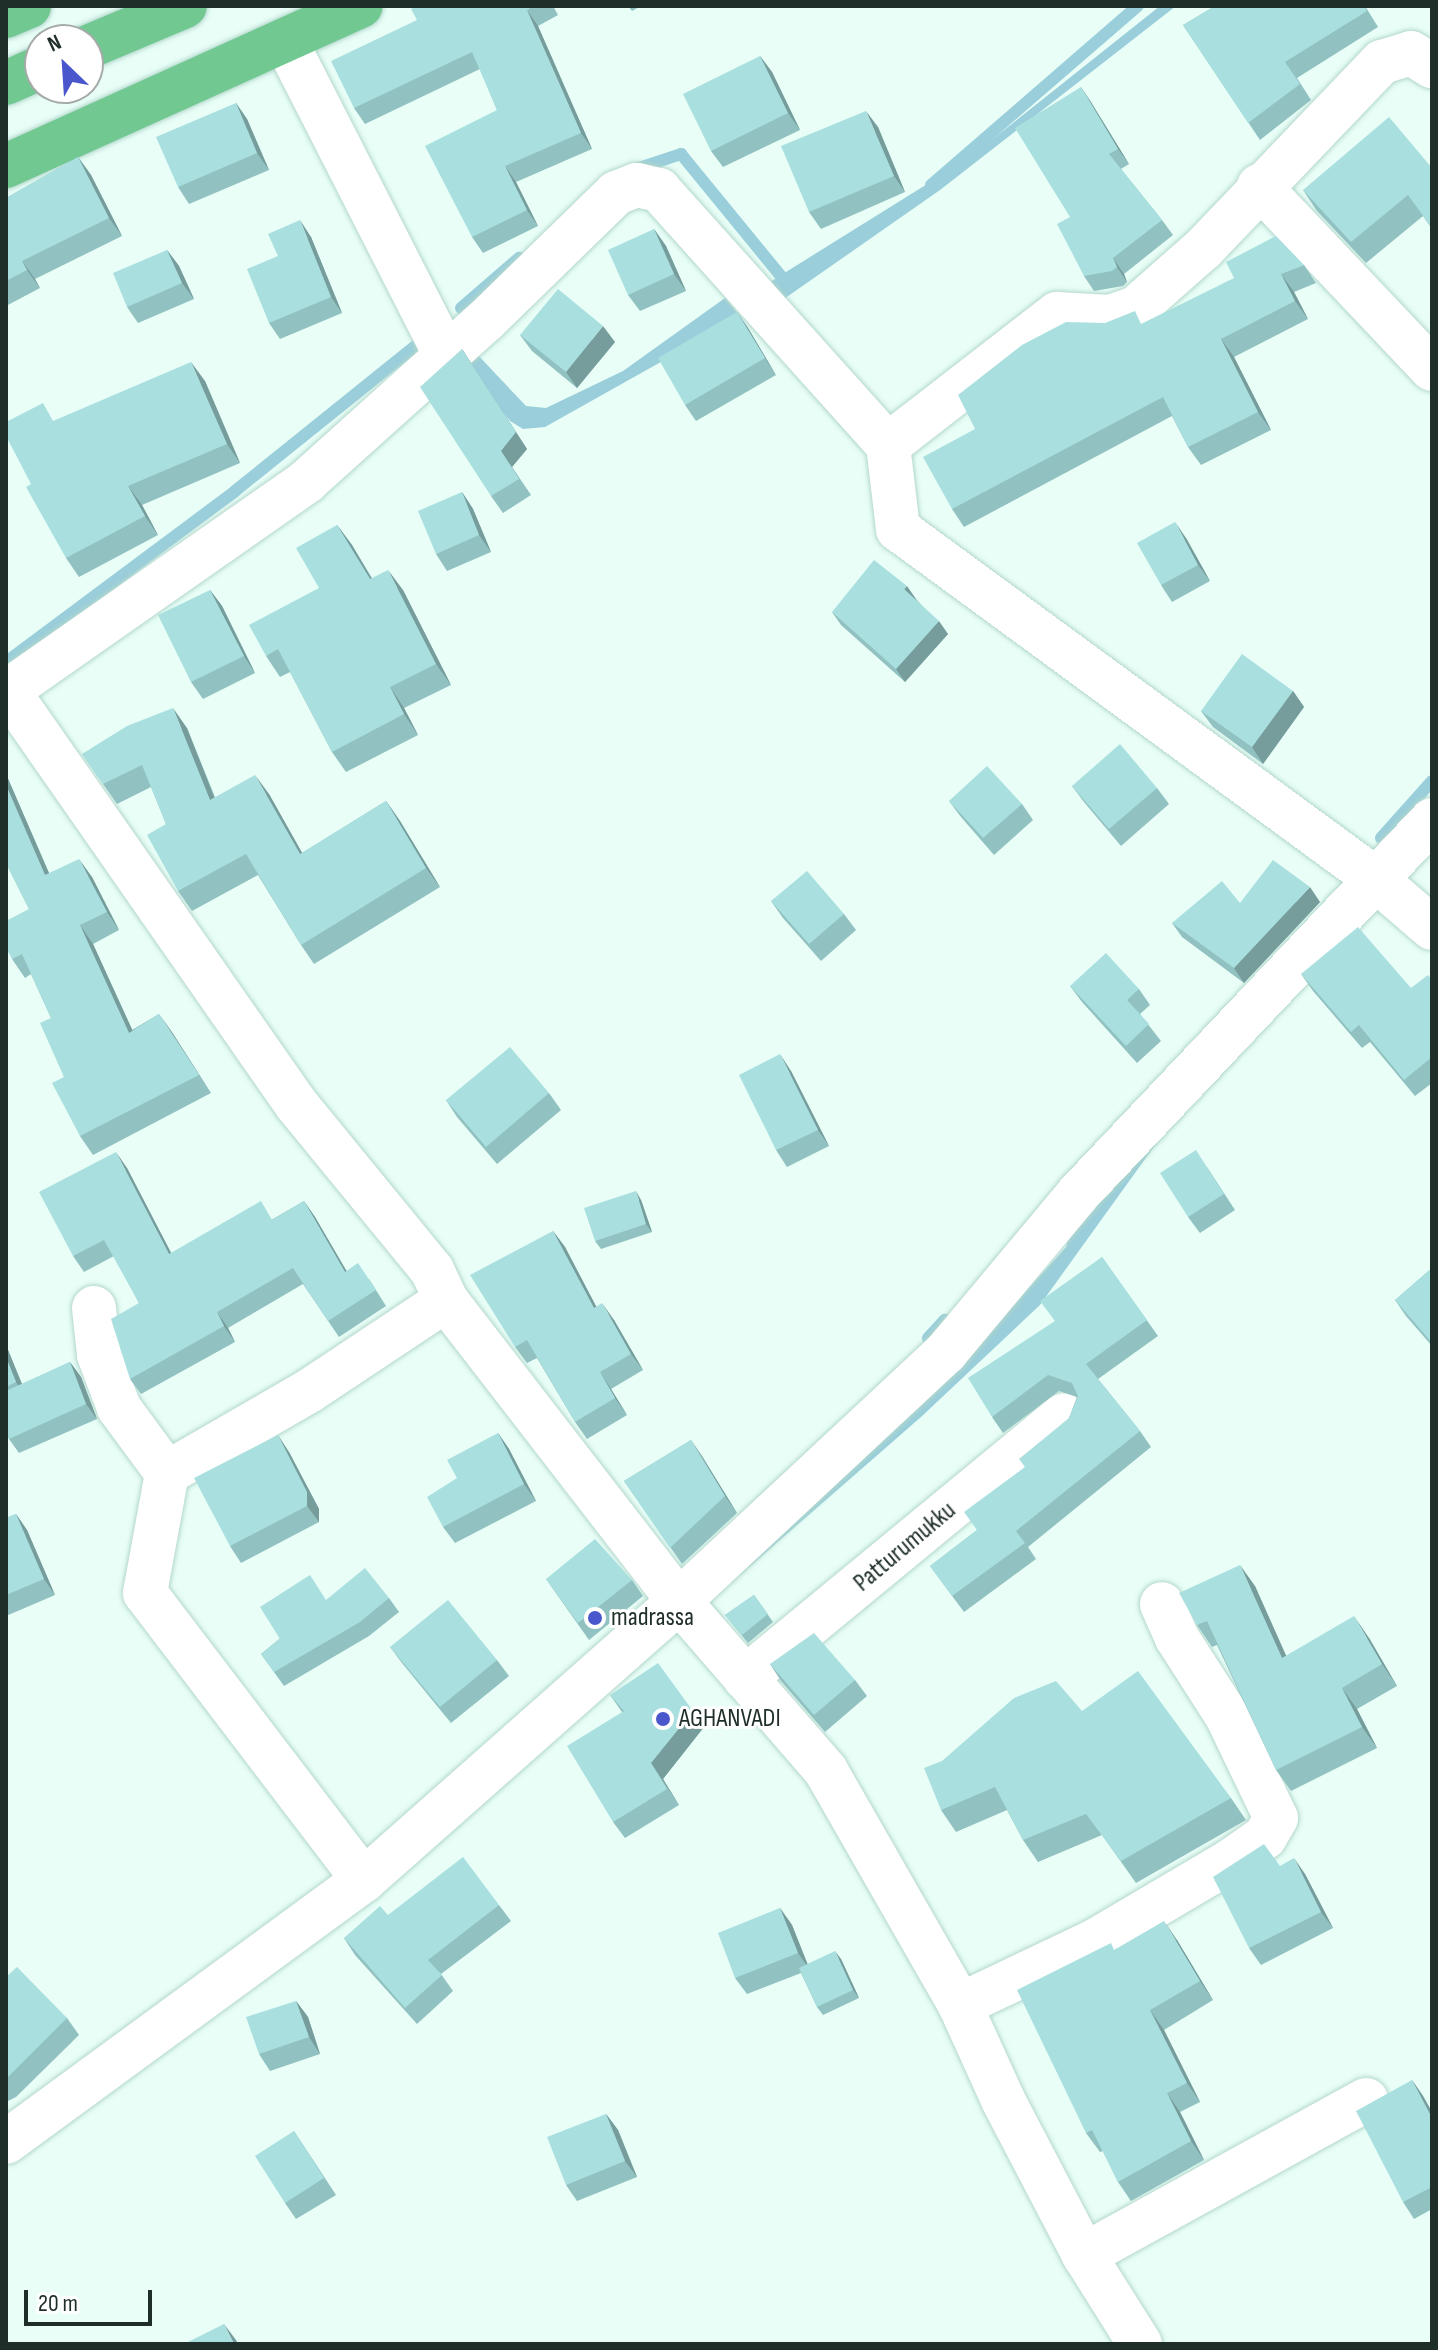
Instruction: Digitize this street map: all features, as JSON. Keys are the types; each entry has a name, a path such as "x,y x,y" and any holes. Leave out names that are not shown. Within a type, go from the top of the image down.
{"highway":[{"path":"6,16 29,6"},
{"path":"104,40 185,6"},
{"path":"6,166 361,6"}],"street":[{"path":"286,42 446,356"},
{"path":"888,445 1057,314 1110,317 1136,308 1203,249 1259,186 1382,62 1411,53 1432,66"},
{"path":"1140,2344 1084,2255 1003,2100 960,2005 826,1771 679,1601 446,1300 432,1270 296,1104 7,691 307,481 446,356 616,193 637,185 659,190 888,445 898,529 1373,877 1432,928"},
{"path":"1259,186 1432,369"},
{"path":"6,2142 364,1880 679,1601 946,1352 1078,1194 1373,877 1432,820"},
{"path":"167,1473 309,1391 446,1300"},
{"path":"94,1308 99,1355 119,1408 167,1473 145,1593 364,1880"},
{"name":"Patturumukku","path":"745,1678 1064,1415"},
{"path":"960,2005 1072,1954 1229,1862 1265,1837 1276,1818 1227,1716 1177,1638 1162,1604"},
{"path":"1084,2255 1366,2100"}],"water":[{"path":"1160,6 1176,6 940,190 771,308 757,290 969,158"},
{"path":"725,298 741,317 545,427 523,429 510,421 461,362 474,351 526,406 546,408 623,371"},
{"path":"1181,1109 1040,1305 921,1417 710,1601 977,1345 1066,1247 1075,1214"}],"building":[{"path":"417,6 534,6 527,10 581,133 505,166 527,210 472,237 425,146 497,110 472,52 354,108 331,61 417,20 411,9"},
{"path":"1215,6 1364,6 1367,11 1285,62 1300,84 1248,123 1183,25"},
{"path":"760,56 788,113 711,151 683,94"},
{"path":"1081,87 1118,149 1109,154 1162,220 1113,258 1117,267 1112,271 1084,276 1057,224 1070,217 1015,128"},
{"path":"236,103 257,153 178,187 156,137"},
{"path":"866,111 894,176 809,212 781,146"},
{"path":"1389,117 1432,168 1432,228 1408,195 1351,242 1303,190"},
{"path":"78,157 109,218 22,261 27,270 6,281 6,198"},
{"path":"300,220 331,297 269,323 247,269 278,256 268,234"},
{"path":"654,229 674,274 628,295 608,250"},
{"path":"1276,236 1304,265 1281,274 1295,301 1221,339 1258,412 1188,447 1163,397 952,509 923,457 975,429 958,395 1022,345 1066,322 1105,323 1135,311 1141,324 1234,278 1226,262"},
{"path":"167,250 182,283 127,307 113,273"},
{"path":"558,289 603,326 566,372 520,335"},
{"path":"737,312 765,358 685,405 658,358"},
{"path":"462,349 516,432 501,451 519,479 491,496 420,387"},
{"path":"191,362 227,444 128,486 145,516 66,558 26,487 31,484 6,436 6,422 43,403 53,421"},
{"path":"462,492 479,535 436,554 418,511"},
{"path":"1175,522 1198,565 1161,585 1137,543"},
{"path":"337,525 370,579 388,570 436,664 390,687 404,714 332,752 278,649 266,656 249,625 319,588 296,548"},
{"path":"874,560 907,586 904,589 939,621 896,669 832,612"},
{"path":"210,590 244,656 191,682 158,615"},
{"path":"1242,654 1293,691 1252,747 1201,711"},
{"path":"173,708 210,800 255,775 300,854 386,801 426,868 301,945 246,854 178,891 147,835 166,824 142,765 103,784 82,754 127,726"},
{"path":"1120,744 1157,788 1109,829 1072,786"},
{"path":"987,766 1022,804 983,838 949,801"},
{"path":"6,785 45,875 79,859 107,912 80,925 129,1033 159,1014 199,1075 80,1136 52,1083 64,1077 40,1023 51,1018 22,954 12,959 6,948 6,921 29,909 6,863"},
{"path":"1273,860 1310,887 1234,968 1172,923 1222,881 1240,903"},
{"path":"807,871 844,914 809,944 771,901"},
{"path":"1358,927 1411,988 1428,975 1432,980 1432,1057 1404,1080 1359,1025 1351,1032 1301,974"},
{"path":"1106,953 1139,989 1127,1000 1149,1024 1126,1046 1070,986"},
{"path":"510,1047 549,1093 486,1147 446,1100"},
{"path":"780,1054 818,1130 776,1150 739,1075"},
{"path":"1196,1150 1224,1194 1188,1217 1160,1173"},
{"path":"116,1152 169,1254 261,1201 272,1220 304,1201 345,1272 358,1263 376,1290 328,1321 293,1268 217,1312 224,1326 130,1379 111,1319 139,1303 104,1240 73,1256 39,1192"},
{"path":"636,1191 646,1224 595,1241 584,1208"},
{"path":"553,1231 594,1308 602,1303 631,1354 600,1372 615,1398 575,1422 527,1340 515,1347 470,1275"},
{"path":"1102,1257 1147,1320 1086,1364 1140,1431 1016,1531 1025,1543 952,1596 930,1566 977,1530 964,1512 1025,1467 1019,1459 1069,1418 1078,1396 1072,1383 1048,1375 992,1417 968,1378 1055,1321 1040,1301"},
{"path":"1432,1268 1432,1343 1395,1300"},
{"path":"6,1357 16,1382 6,1387"},
{"path":"70,1362 86,1404 9,1439 6,1432 6,1391"},
{"path":"498,1433 524,1484 443,1527 427,1497 457,1478 447,1460"},
{"path":"278,1435 307,1492 307,1506 230,1546 194,1478"},
{"path":"691,1440 725,1496 670,1548 624,1481"},
{"path":"16,1514 44,1579 6,1595 6,1518"},
{"name":"madrassa","path":"595,1539 632,1580 578,1623 546,1579"},
{"path":"1240,1565 1282,1658 1354,1616 1382,1664 1342,1688 1362,1727 1276,1770 1207,1621 1197,1625 1179,1593"},
{"path":"365,1568 389,1598 360,1622 274,1672 261,1654 280,1639 260,1607 310,1575 326,1600"},
{"path":"754,1595 768,1614 742,1635 725,1615"},
{"path":"448,1600 497,1660 440,1707 390,1647"},
{"path":"814,1633 855,1680 814,1715 770,1664"},
{"path":"658,1663 693,1711 651,1763 667,1789 613,1822 567,1746 624,1711 610,1695"},
{"path":"1138,1671 1231,1798 1121,1861 1086,1814 1023,1840 995,1787 941,1810 924,1768 942,1761 1014,1698 1056,1681 1082,1711"},
{"path":"1264,1844 1280,1866 1294,1858 1321,1912 1249,1948 1213,1877"},
{"path":"463,1857 499,1905 428,1960 442,1975 405,2008 344,1938 380,1906 388,1915"},
{"path":"780,1908 798,1953 735,1978 718,1933"},
{"path":"1164,1921 1200,1981 1150,2010 1187,2083 1167,2093 1191,2141 1118,2182 1092,2130 1086,2133 1017,1990 1111,1943 1114,1950"},
{"path":"835,1951 853,1990 817,2007 799,1968"},
{"path":"17,1967 67,2018 6,2079 6,1977"},
{"path":"296,2001 309,2037 259,2054 246,2017"},
{"path":"1412,2080 1432,2118 1432,2187 1403,2202 1356,2111"},
{"path":"606,2114 625,2161 566,2185 547,2137"},
{"path":"294,2131 324,2178 285,2203 255,2156"},
{"path":"224,2324 234,2344 184,2344"}],"waterway":[{"path":"931,185 1138,6"},
{"path":"633,170 681,154 789,286 792,284"},
{"path":"461,308 519,258"},
{"path":"6,662 235,491 418,344"},
{"path":"1381,838 1432,781"},
{"path":"928,1338 945,1320"}],"place":[{"name":"madrassa","path":"595,1618"},
{"name":"AGHANVADI","path":"663,1719"}]}
